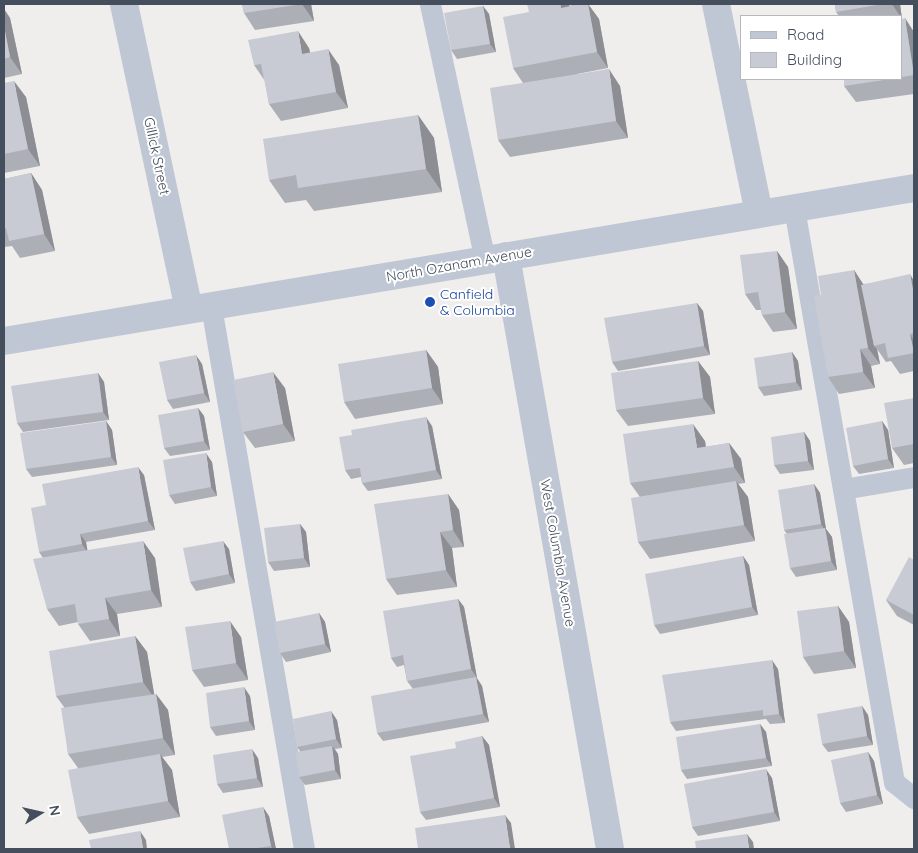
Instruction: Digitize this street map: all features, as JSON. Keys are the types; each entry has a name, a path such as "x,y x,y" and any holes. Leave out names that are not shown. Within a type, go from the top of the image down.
{"street":[{"name":"Gillick Street","path":"124,4 200,308"},
{"path":"716,4 759,214"},
{"name":"North Ozanam Avenue","path":"4,340 914,188"},
{"name":"West Columbia Avenue","path":"495,258 610,849"}],"lane":[{"path":"430,4 495,258"},
{"path":"794,208 894,782 914,798"},
{"path":"200,308 304,849"},
{"path":"843,489 914,477"}],"building":[{"path":"242,4 302,4 244,13"},
{"path":"527,4 560,4 561,8 588,4 597,52 513,68 503,17 529,12"},
{"path":"835,4 883,4 836,12"},
{"path":"483,6 490,44 451,50 444,13"},
{"path":"905,18 914,75 903,77 903,19"},
{"path":"4,26 10,57 4,59"},
{"path":"298,31 302,54 328,49 336,92 269,104 261,64 254,65 248,40"},
{"path":"609,69 616,121 498,140 490,88"},
{"path":"844,80 884,80 844,86"},
{"path":"14,81 28,149 4,154 4,83"},
{"path":"418,115 426,169 298,188 296,175 269,180 263,139"},
{"path":"31,173 44,234 9,241 6,228 4,228 4,179"},
{"path":"777,251 785,312 762,315 758,292 745,294 740,255"},
{"path":"854,270 868,348 860,349 863,372 828,377 814,296 821,295 818,276"},
{"path":"910,274 914,295 914,333 910,334 914,353 888,358 885,343 874,346 861,285"},
{"path":"697,303 704,346 612,362 604,318"},
{"path":"426,350 432,388 344,402 338,364"},
{"path":"792,352 796,382 758,387 754,358"},
{"path":"196,355 204,393 167,400 159,362"},
{"path":"698,361 703,398 616,410 611,373"},
{"path":"273,372 283,424 243,432 233,380"},
{"path":"98,373 103,412 17,423 11,386"},
{"path":"914,398 914,444 892,448 884,403"},
{"path":"198,408 204,441 164,448 158,415"},
{"path":"426,417 436,470 362,483 360,468 345,470 339,437 352,435 351,430"},
{"path":"106,421 111,457 26,469 20,433"},
{"path":"882,421 888,459 853,466 846,428"},
{"path":"693,424 697,448 729,443 734,467 630,483 623,434"},
{"path":"804,432 808,461 774,465 771,437"},
{"path":"206,453 211,487 169,495 163,460"},
{"path":"138,467 148,521 80,534 82,544 39,552 31,508 46,505 42,484"},
{"path":"736,481 744,525 638,542 631,498"},
{"path":"814,484 821,524 784,530 778,490"},
{"path":"448,494 453,530 440,532 446,570 386,579 374,504"},
{"path":"300,524 304,558 268,562 264,528"},
{"path":"825,528 831,561 790,568 784,534"},
{"path":"143,541 151,590 105,598 109,619 78,624 75,604 47,609 33,559"},
{"path":"223,541 229,574 190,582 183,548"},
{"path":"743,556 752,607 654,625 645,574"},
{"path":"909,557 914,560 914,615 886,600"},
{"path":"458,599 471,669 407,681 403,655 391,658 383,611"},
{"path":"838,606 844,651 803,657 797,611"},
{"path":"319,613 325,644 280,653 274,622"},
{"path":"230,621 236,663 192,670 185,627"},
{"path":"135,636 143,682 56,696 49,651"},
{"path":"772,660 779,714 763,716 763,710 670,722 662,675"},
{"path":"476,677 483,714 377,733 371,696"},
{"path":"244,687 249,721 210,727 206,693"},
{"path":"156,694 163,738 68,754 61,708"},
{"path":"862,706 867,736 822,744 817,714"},
{"path":"331,711 336,739 297,747 293,719"},
{"path":"760,724 766,758 681,770 676,737"},
{"path":"482,736 494,798 420,812 410,756 456,748 455,742"},
{"path":"332,746 335,770 299,777 296,752"},
{"path":"252,749 257,778 217,784 213,755"},
{"path":"868,752 877,795 840,803 831,760"},
{"path":"160,754 168,801 77,817 68,770"},
{"path":"766,769 774,812 692,827 684,784"},
{"path":"263,807 271,846 251,849 229,849 222,815"},
{"path":"505,815 510,849 418,849 415,828"},
{"path":"140,831 143,849 91,849 89,840"},
{"path":"747,834 749,849 696,849 695,841"}],"place":[{"name":"Canfield & Columbia","path":"430,302"}]}
